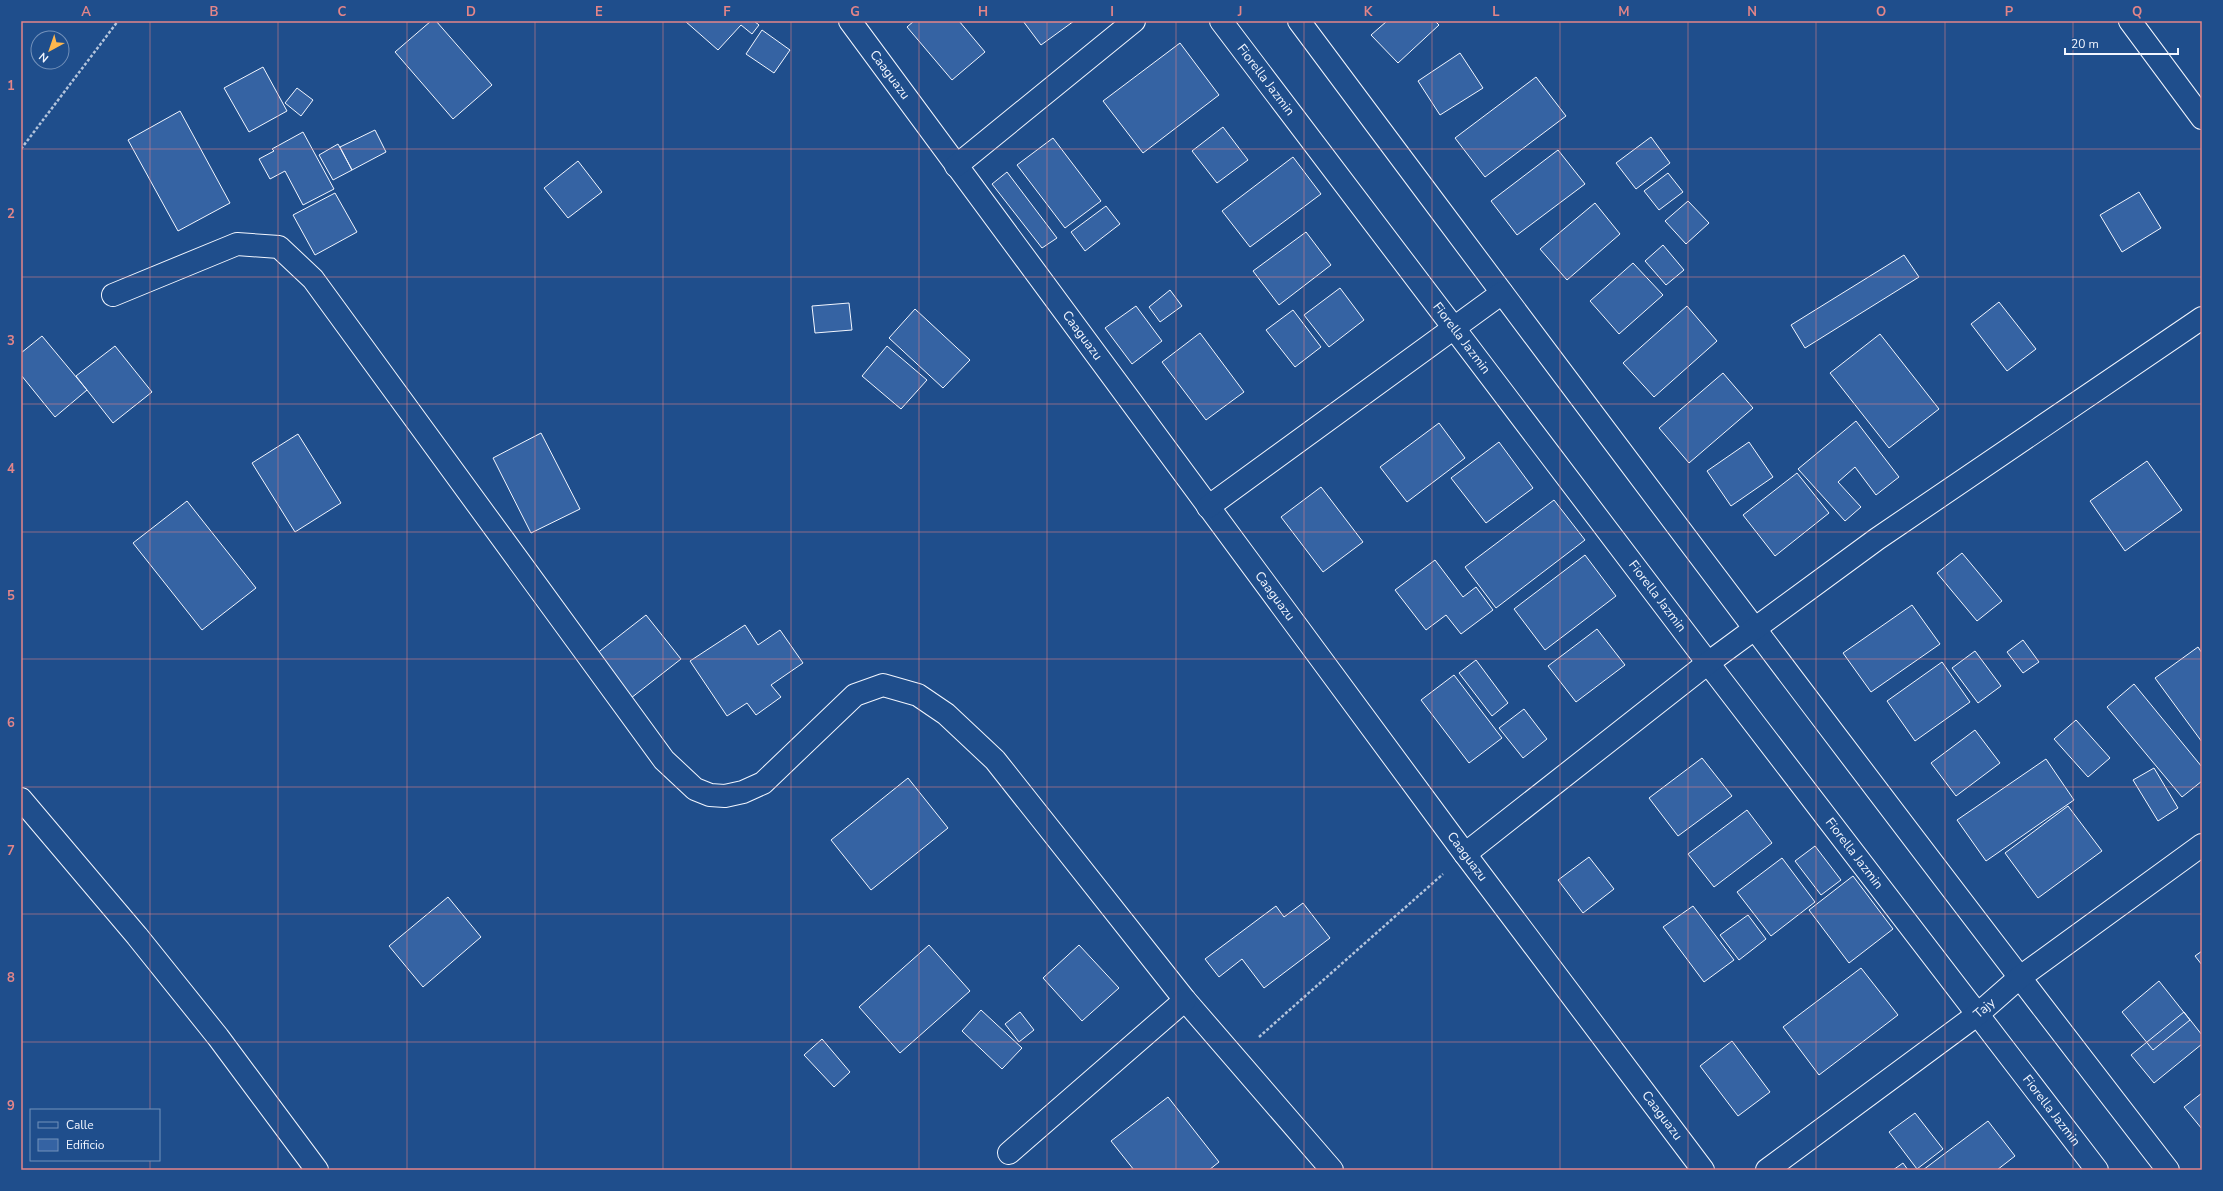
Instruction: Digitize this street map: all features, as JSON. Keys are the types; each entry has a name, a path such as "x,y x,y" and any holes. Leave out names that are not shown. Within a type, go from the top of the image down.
{"street":[{"name":"Caaguazu","path":"850,21 1465,854 1703,1170"},
{"path":"956,166 1134,21"},
{"name":"Fiorella Jazmin","path":"1221,21 1708,663 2097,1170"},
{"path":"1299,21 1755,629 2019,978 2168,1170"},
{"path":"2130,21 2202,118"},
{"path":"114,295 237,244 279,246 314,278 664,760 695,789 710,795 726,796 743,792 763,783 855,695 883,684 918,695 946,714 995,760 1185,1000 1332,1170"},
{"path":"1208,507 1502,293"},
{"path":"1465,854 1708,663 1883,534 2202,318"},
{"path":"21,799 175,984 317,1170"},
{"name":"Tajy","path":"1767,1170 1978,1014 2019,978 2202,846"},
{"path":"1009,1153 1185,1000"}],"path":[{"path":"21,148 118,21"},
{"path":"1236,1058 1465,854"}],"building":[{"path":"431,21 436,21 492,85 453,119 395,52"},
{"path":"685,21 754,21 759,25 752,34 741,25 718,50"},
{"path":"914,21 959,21 985,52 952,80 907,27"},
{"path":"1023,21 1074,21 1041,45"},
{"path":"1387,21 1435,21 1439,25 1398,63 1371,35"},
{"path":"762,30 790,50 774,73 746,54"},
{"path":"1180,43 1219,95 1143,153 1103,101"},
{"path":"1460,53 1483,88 1440,115 1418,81"},
{"path":"263,67 287,111 249,132 224,88"},
{"path":"1536,77 1566,116 1485,177 1455,138"},
{"path":"297,88 313,100 301,116 285,103"},
{"path":"180,111 230,203 178,231 128,140"},
{"path":"1223,127 1248,160 1217,183 1192,151"},
{"path":"375,130 386,152 352,170 340,147"},
{"path":"303,132 334,189 303,205 285,171 270,179 259,159 274,151 272,149"},
{"path":"1651,137 1670,163 1636,189 1616,163"},
{"path":"1053,138 1101,201 1065,228 1017,165"},
{"path":"338,144 352,170 333,180 319,155"},
{"path":"1558,150 1585,184 1517,235 1491,201"},
{"path":"1293,157 1321,194 1250,247 1222,211"},
{"path":"578,161 602,192 568,218 544,188"},
{"path":"1007,172 1057,238 1042,248 992,184"},
{"path":"1668,173 1683,192 1659,210 1644,191"},
{"path":"2139,192 2161,228 2122,252 2100,215"},
{"path":"335,193 357,232 315,255 293,215"},
{"path":"1688,201 1709,223 1686,244 1665,221"},
{"path":"1595,203 1620,234 1567,280 1540,249"},
{"path":"1106,206 1120,224 1085,251 1071,232"},
{"path":"1306,232 1331,265 1279,305 1253,271"},
{"path":"1663,245 1684,270 1666,285 1645,261"},
{"path":"1904,255 1919,277 1805,348 1791,325"},
{"path":"1633,263 1663,295 1619,334 1590,301"},
{"path":"1340,288 1364,320 1329,347 1304,315"},
{"path":"1170,290 1182,306 1160,322 1149,307"},
{"path":"1999,302 2036,349 2007,371 1971,324"},
{"path":"849,303 852,330 815,333 812,306"},
{"path":"1136,306 1162,341 1132,364 1105,328"},
{"path":"1687,306 1717,341 1654,397 1623,363"},
{"path":"915,309 970,360 943,388 889,338"},
{"path":"1293,310 1321,347 1295,367 1266,330"},
{"path":"1200,333 1244,392 1206,420 1162,362"},
{"path":"1880,334 1939,409 1889,448 1830,373"},
{"path":"42,336 87,390 55,417 21,375 21,353"},
{"path":"115,346 152,392 113,423 76,376"},
{"path":"887,346 927,380 901,409 862,376"},
{"path":"1723,373 1753,408 1689,463 1659,428"},
{"path":"1856,421 1899,477 1876,495 1855,467 1838,482 1861,507 1845,521 1798,469"},
{"path":"1439,423 1465,458 1407,502 1380,467"},
{"path":"541,433 580,509 531,533 493,458"},
{"path":"298,434 341,503 295,532 252,463"},
{"path":"1499,442 1533,488 1486,523 1451,478"},
{"path":"1749,442 1773,477 1731,506 1707,471"},
{"path":"2147,461 2182,510 2125,551 2090,501"},
{"path":"1797,473 1829,513 1775,556 1743,515"},
{"path":"1321,487 1363,542 1323,572 1281,517"},
{"path":"1554,500 1585,540 1496,608 1465,567"},
{"path":"187,501 256,588 202,630 133,543"},
{"path":"1962,553 2002,601 1977,621 1937,573"},
{"path":"1585,555 1616,596 1545,650 1514,609"},
{"path":"1435,560 1463,597 1476,587 1493,610 1461,634 1446,615 1426,630 1395,590"},
{"path":"1912,605 1940,644 1871,692 1843,653"},
{"path":"646,615 681,659 631,698 596,654"},
{"path":"745,625 758,645 780,630 803,663 771,685 781,697 756,715 747,703 727,716 690,661"},
{"path":"1597,629 1625,665 1576,702 1548,666"},
{"path":"2023,640 2039,662 2023,673 2007,652"},
{"path":"2198,647 2202,653 2202,742 2155,678"},
{"path":"1975,651 2001,686 1978,703 1952,668"},
{"path":"1476,660 1508,703 1492,716 1459,673"},
{"path":"1942,662 1970,702 1915,741 1887,701"},
{"path":"1454,675 1502,738 1469,763 1421,700"},
{"path":"2134,684 2202,767 2202,781 2182,797 2107,707"},
{"path":"1524,709 1547,739 1523,758 1499,728"},
{"path":"2076,720 2110,758 2088,777 2054,739"},
{"path":"1975,730 2000,763 1956,796 1931,763"},
{"path":"1702,758 1732,796 1678,836 1649,798"},
{"path":"2046,759 2074,800 1986,861 1957,820"},
{"path":"2154,768 2178,808 2158,821 2133,780"},
{"path":"908,778 948,828 871,890 831,840"},
{"path":"2068,806 2102,851 2038,898 2005,853"},
{"path":"1747,810 1772,843 1714,887 1688,854"},
{"path":"1815,846 1841,880 1821,895 1795,861"},
{"path":"1589,857 1614,889 1583,913 1558,880"},
{"path":"1782,858 1815,902 1771,936 1737,892"},
{"path":"1853,876 1893,929 1849,963 1809,910"},
{"path":"448,897 481,937 423,987 389,946"},
{"path":"1303,903 1330,938 1264,988 1242,959 1219,977 1205,959 1276,906 1284,917"},
{"path":"1693,906 1734,960 1704,982 1663,927"},
{"path":"1748,915 1766,939 1739,960 1720,935"},
{"path":"929,945 970,991 900,1053 859,1007"},
{"path":"1079,945 1119,988 1082,1021 1043,978"},
{"path":"2202,951 2202,965 2195,956"},
{"path":"1861,968 1898,1015 1819,1075 1783,1027"},
{"path":"2159,981 2190,1020 2153,1050 2122,1012"},
{"path":"981,1010 1022,1048 1002,1069 962,1031"},
{"path":"1020,1012 1034,1030 1019,1042 1005,1024"},
{"path":"2184,1012 2202,1035 2202,1044 2154,1083 2131,1055"},
{"path":"822,1039 850,1072 834,1087 804,1055"},
{"path":"1732,1041 1770,1092 1738,1116 1700,1066"},
{"path":"2202,1093 2202,1129 2184,1107"},
{"path":"1168,1097 1219,1162 1209,1170 1134,1170 1111,1141"},
{"path":"1915,1113 1943,1149 1917,1169 1889,1132"},
{"path":"1988,1121 2015,1156 1997,1170 1923,1170"},
{"path":"1903,1163 1908,1170 1893,1170"}]}
